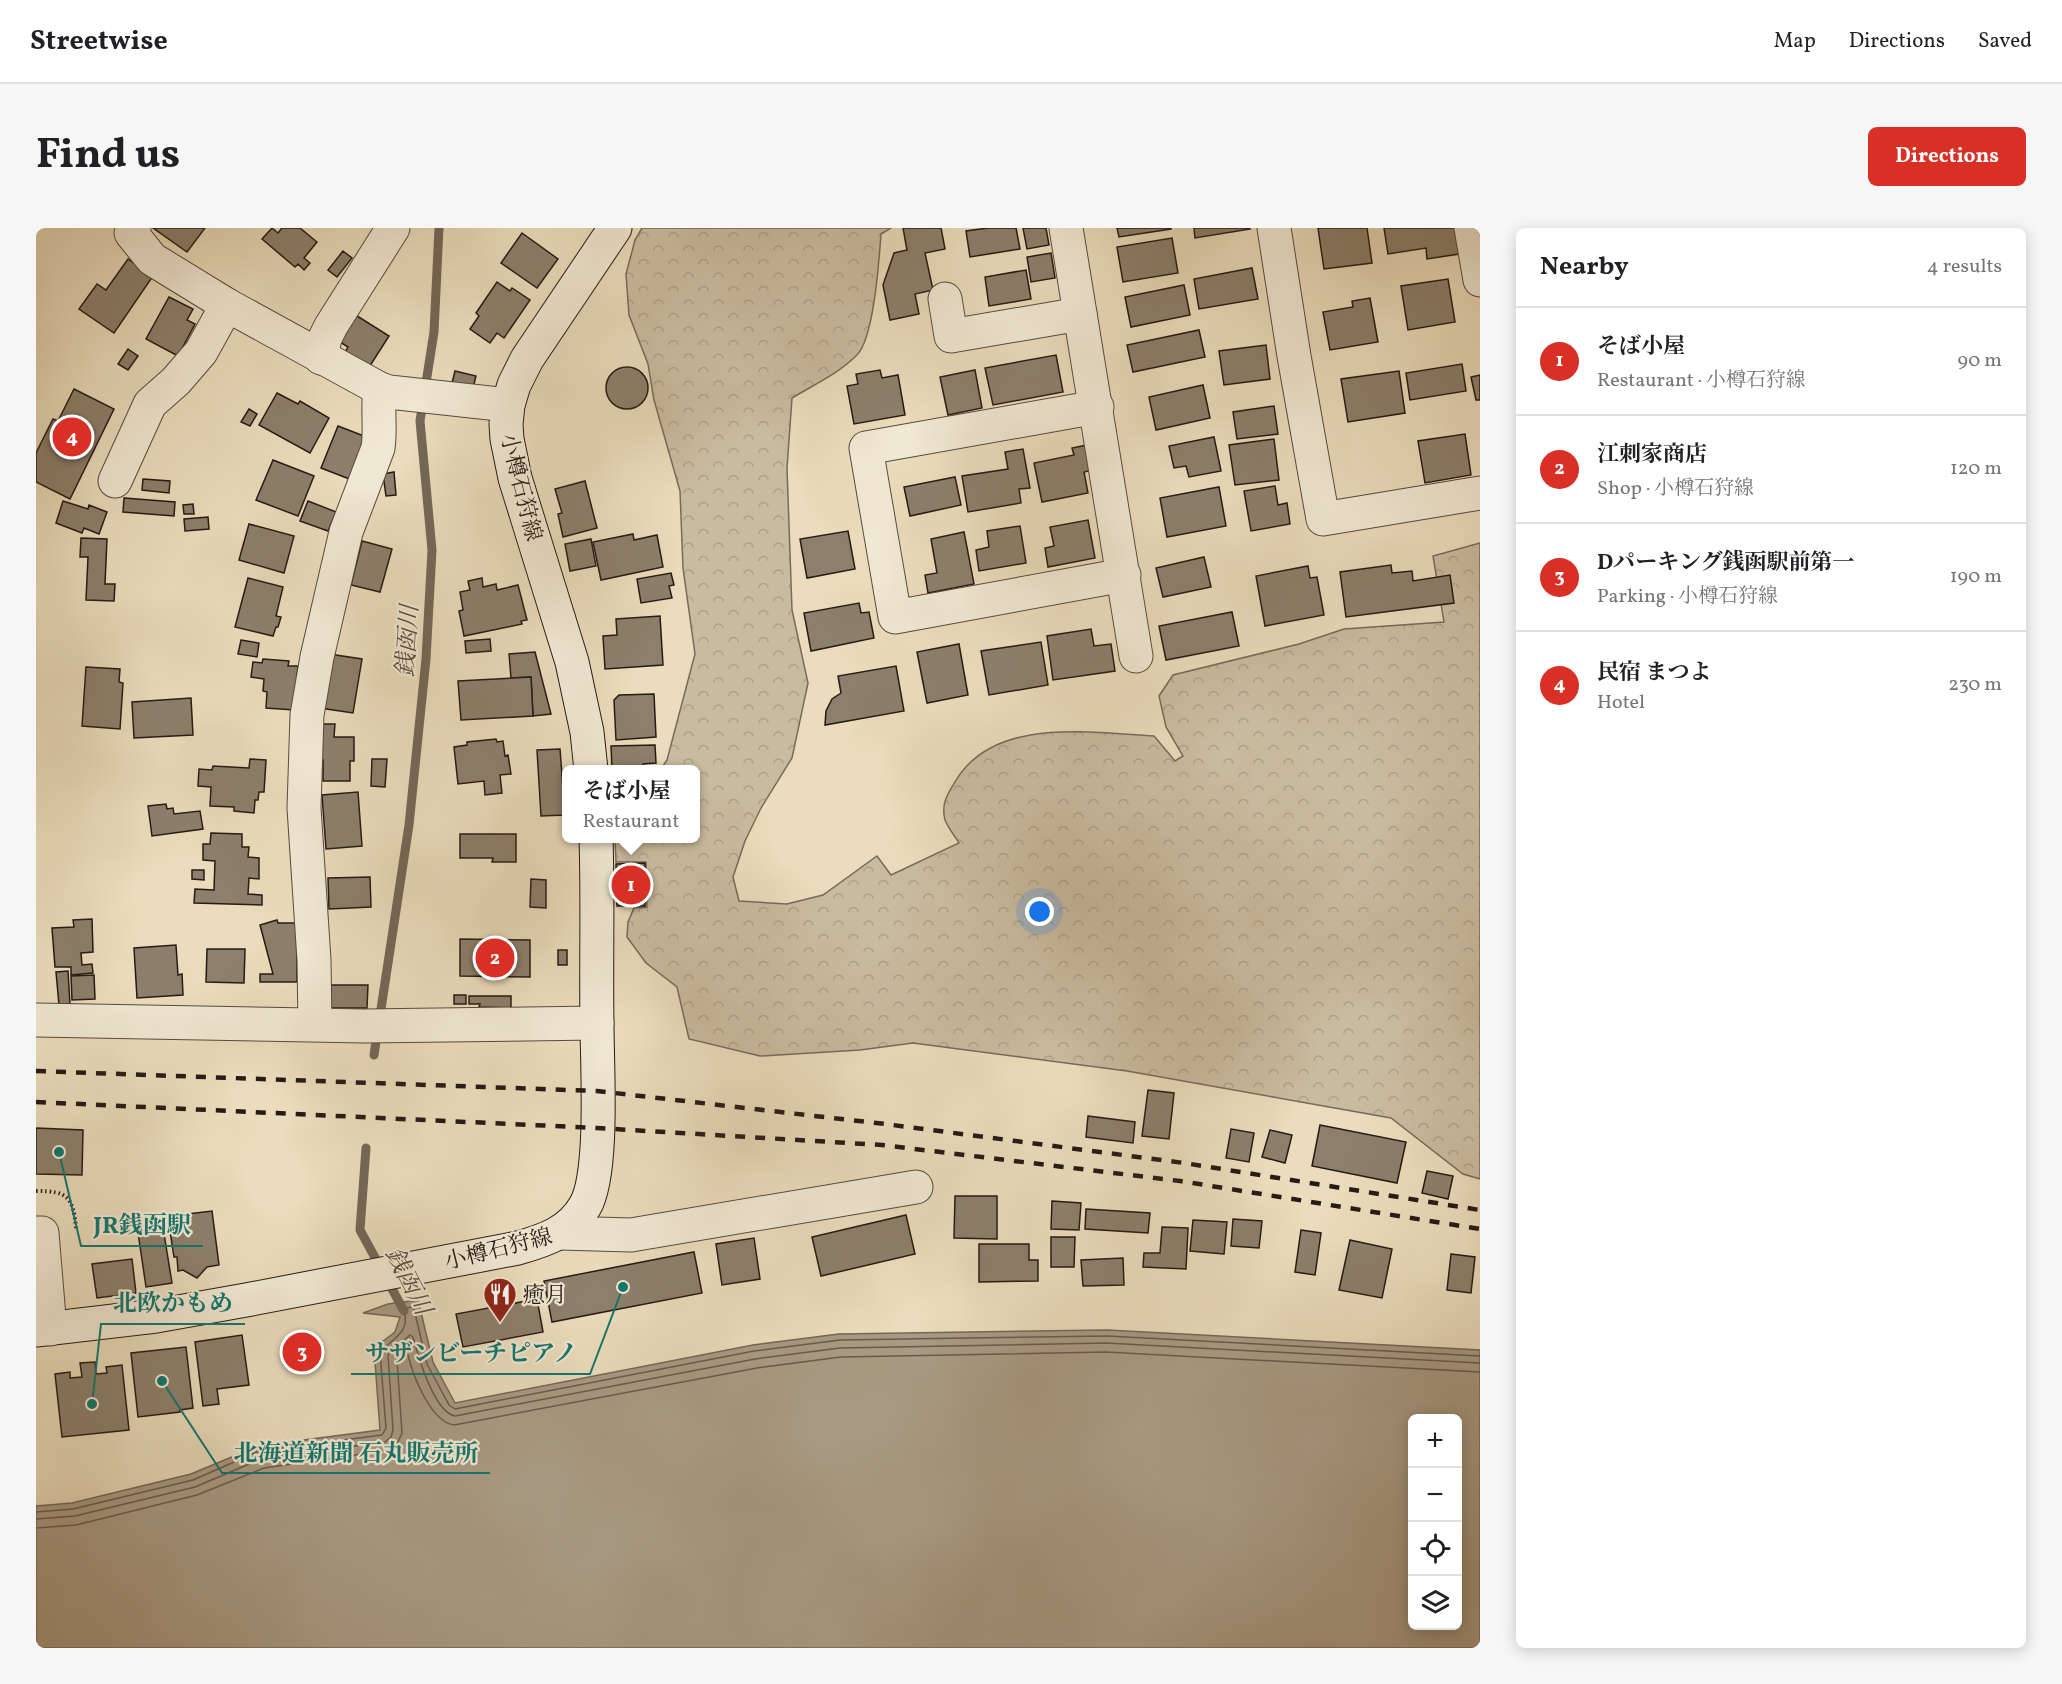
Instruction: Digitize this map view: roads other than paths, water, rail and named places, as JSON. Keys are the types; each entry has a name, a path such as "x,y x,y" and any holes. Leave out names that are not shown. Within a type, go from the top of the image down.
{"street":[{"path":"134,228 131,233 152,259 227,305 385,391 508,405"},
{"path":"321,358 325,338 331,326 393,228"},
{"name":"小樽石狩線","path":"590,765 587,732 572,662 511,459 506,424 508,405 514,385 537,342 615,228"},
{"path":"1066,228 1136,656"},
{"path":"1274,228 1323,519 1480,493"},
{"path":"1474,231 1480,280"},
{"path":"945,299 951,336 1080,314"},
{"path":"115,481 150,404 176,381 201,351 227,305"},
{"path":"315,1024 314,960 304,808 307,715 317,657 346,532 378,448 380,436 378,406 385,391"},
{"path":"1097,407 866,448 895,617 1124,575"},
{"name":"小樽石狩線","path":"43,1330 156,1316 518,1248 560,1233 576,1219 587,1204 594,1175 597,1110 596,843"},
{"path":"36,1020 365,1026 597,1023"},
{"path":"560,1233 631,1235 916,1187"},
{"path":"36,1233 42,1233 43,1330"}],"water":[{"path":"418,1300 433,1362 455,1403 753,1345 839,1334 1107,1330 1480,1350 1480,1648 36,1648 36,1506 72,1503 191,1474 258,1446 380,1430 374,1348 395,1332 400,1317 363,1313 388,1304"}],"waterway":[{"name":"銭函川","path":"374,1055 409,825 426,659 432,550 420,421 434,332 439,228"},
{"name":"銭函川","path":"366,1148 360,1230 404,1311"}],"railway":[{"path":"36,1071 597,1091 885,1124 1184,1163 1480,1210"},
{"path":"36,1102 597,1128 882,1145 1180,1181 1480,1229"}],"place":[{"name":"民宿 まつよ","path":"72,437"},
{"name":"そば小屋","path":"631,885"},
{"name":"江刺家商店","path":"495,958"},
{"name":"JR銭函駅","path":"59,1152"},
{"name":"サザンビーチピアノ","path":"623,1287"},
{"name":"癒月","path":"500,1323"},
{"name":"Dパーキング銭函駅前第一","path":"302,1352"},
{"name":"北海道新聞 石丸販売所","path":"162,1381"},
{"name":"北欧かもめ","path":"92,1404"}]}
